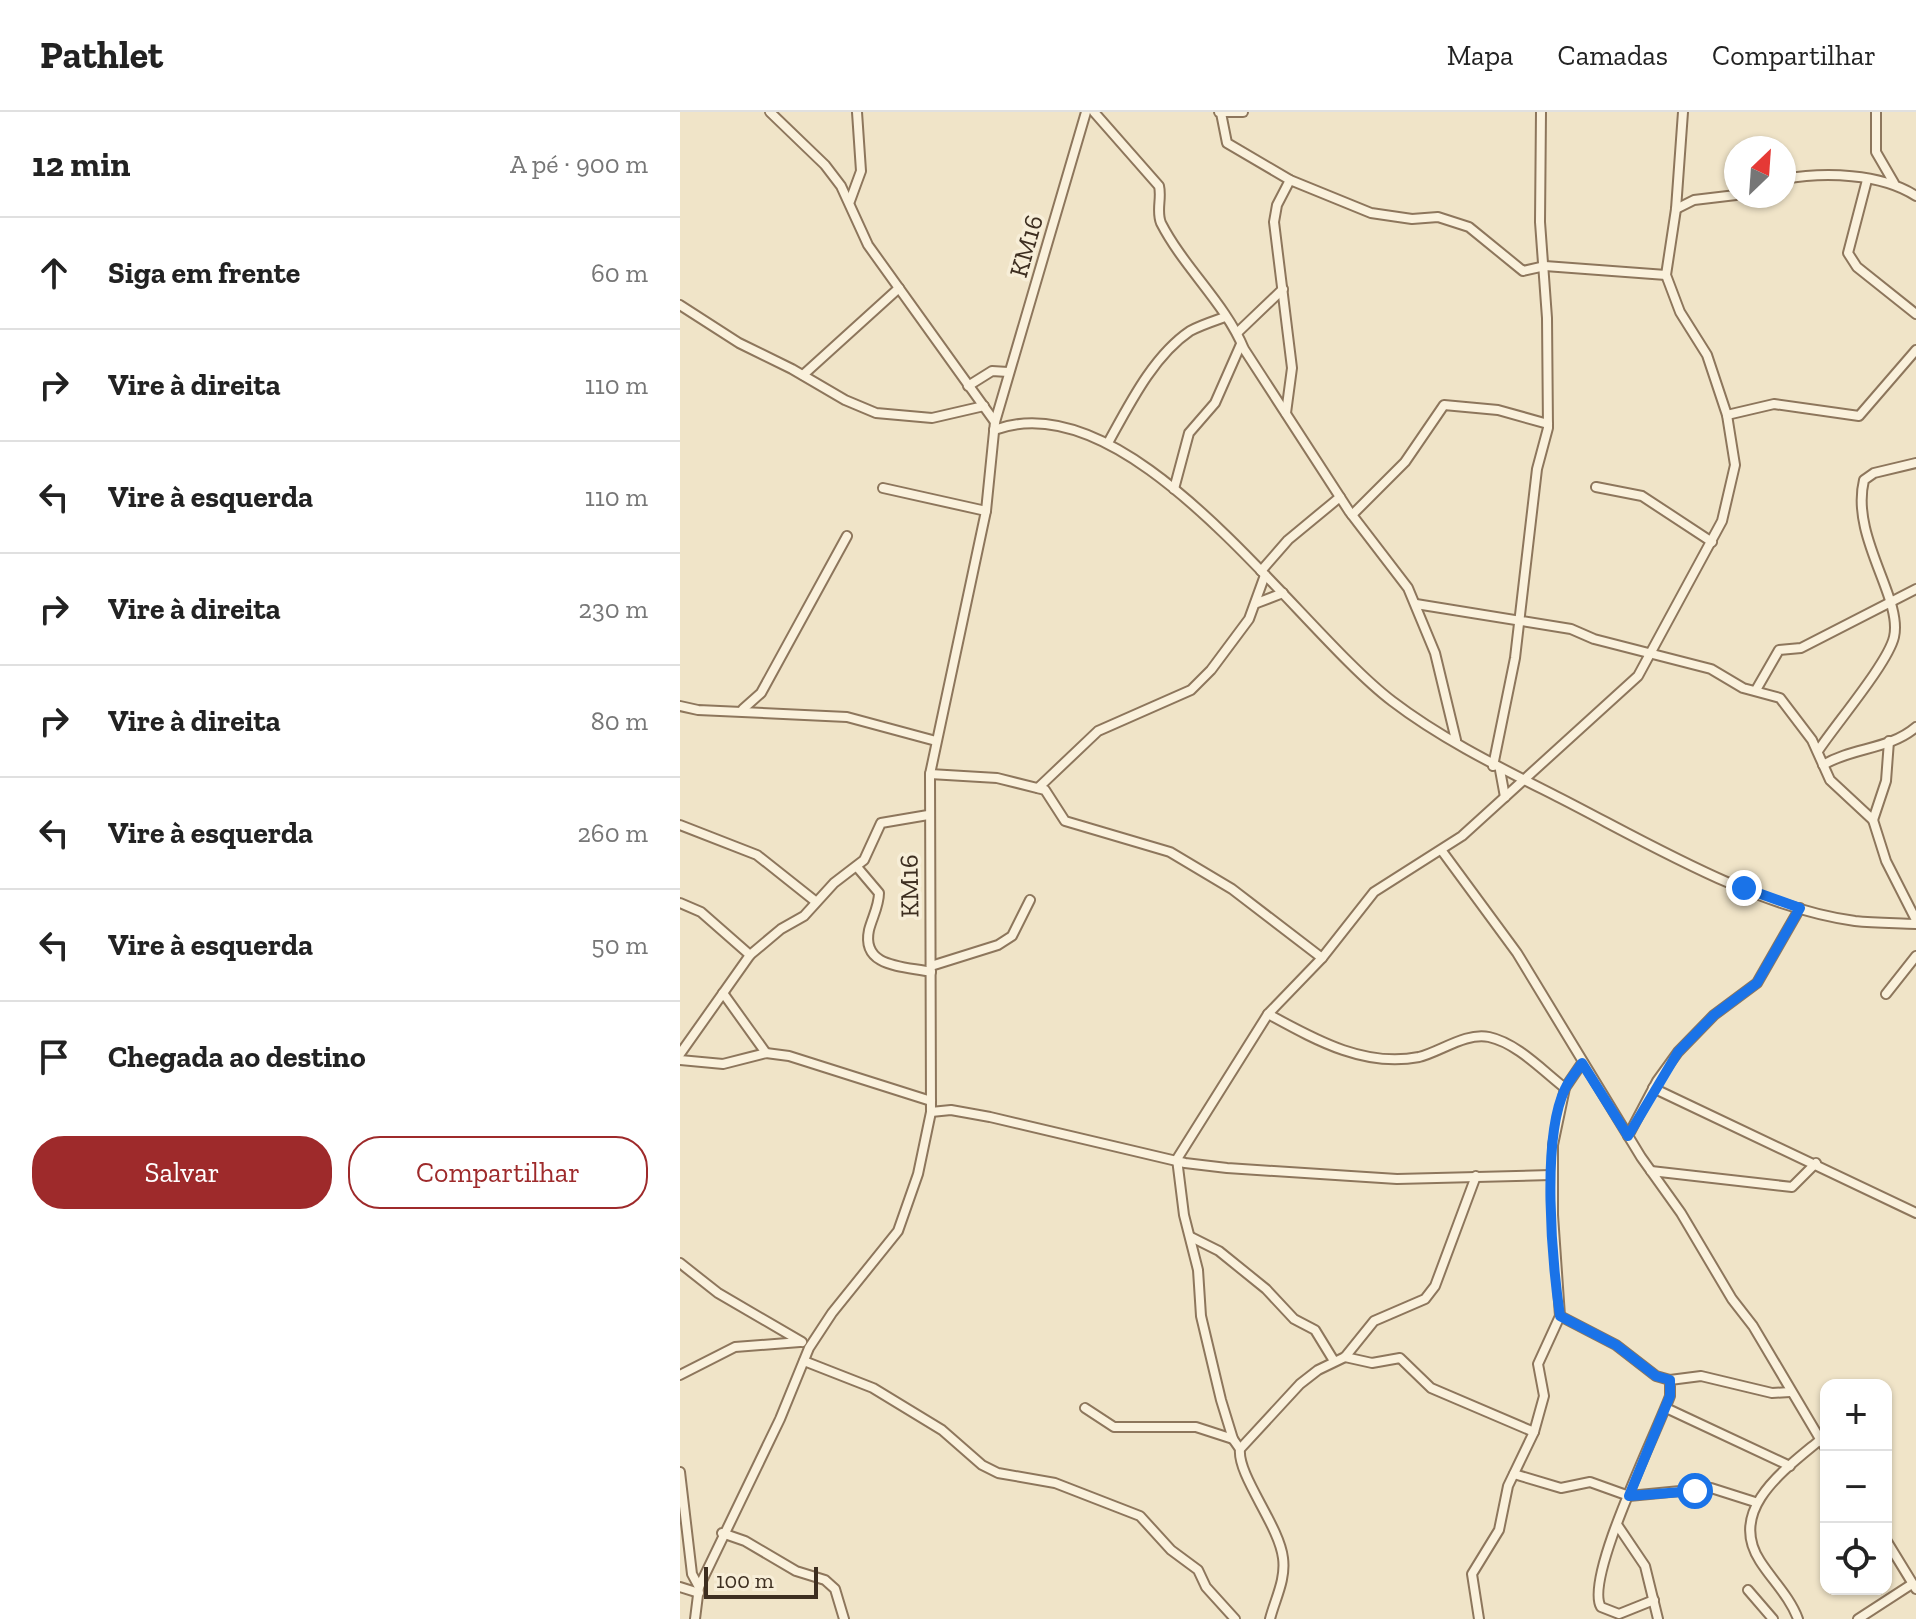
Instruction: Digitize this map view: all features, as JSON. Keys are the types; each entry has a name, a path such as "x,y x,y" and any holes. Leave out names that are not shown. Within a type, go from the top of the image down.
{"street":[{"path":"770,112 825,165 850,201 868,245 984,406 995,426 1055,424 1108,443 1174,489 1391,701 1496,768 1744,888 1800,908 1854,921 1916,922 1886,861 1873,820 1830,780 1818,751 1780,698 1743,688 1711,669 1560,627 1416,604"},
{"path":"850,201 861,171 857,112"},
{"name":"KM16","path":"695,1619 699,1590 722,1533 780,1419 804,1361 805,1345 898,1231 918,1174 931,1112 930,774 986,511 995,426 1008,372 1030,308 1086,112"},
{"path":"1094,112 1159,186 1162,224 1237,333 1241,344 1352,515 1378,544 1416,604 1435,653 1456,740"},
{"path":"1243,112 1220,112 1227,143 1290,180 1371,213 1412,219 1438,217 1466,226 1523,271 1545,266 1666,275"},
{"path":"1505,797 1505,779 1496,768 1520,621 1537,469 1548,424 1545,266 1540,222 1541,112"},
{"path":"1270,1619 1281,1585 1283,1556 1269,1518 1242,1465 1240,1449 1233,1439 1201,1316 1198,1270 1184,1215 1177,1159 1268,1014 1322,958 1380,887 1442,851 1638,676 1712,542 1722,521 1735,465 1727,415 1707,355 1680,312 1666,275 1676,209 1683,112"},
{"path":"1876,112 1876,152 1894,183"},
{"path":"1884,167 1870,180 1848,253 1857,267 1916,314"},
{"path":"1796,177 1813,175 1894,183 1916,196"},
{"path":"1286,413 1292,368 1286,343 1275,212 1290,180"},
{"path":"1676,209 1694,200 1724,196"},
{"path":"803,375 899,288"},
{"path":"1237,333 1283,289"},
{"path":"680,305 739,343 856,406 902,418 932,418 984,406"},
{"path":"1108,443 1139,388 1181,340 1189,332 1225,317"},
{"path":"1174,489 1189,433 1215,403 1241,344"},
{"path":"1727,415 1780,404 1859,416 1916,350"},
{"path":"968,386 992,371 1008,372"},
{"path":"1352,515 1405,462 1444,405 1498,410 1548,424"},
{"path":"1818,751 1894,639 1889,603 1865,537 1862,486 1868,475 1916,463"},
{"path":"1596,487 1642,496 1712,542"},
{"path":"883,488 986,511"},
{"path":"1038,788 1098,731 1191,690 1221,659 1257,603 1263,573 1288,540 1340,497"},
{"path":"742,710 761,693 847,536"},
{"path":"1756,690 1779,650 1801,648 1916,589"},
{"path":"1257,603 1283,593"},
{"path":"680,706 698,710 865,719 936,741"},
{"path":"1823,765 1846,753 1871,750 1914,732"},
{"path":"1873,820 1886,781 1889,741"},
{"path":"930,774 997,778 1038,788 1049,795 1065,821 1147,843 1197,866 1322,958"},
{"path":"928,815 881,823 869,852 857,867 815,901 804,916 781,929 750,955 680,1057 730,1063 766,1053 807,1061 931,1101"},
{"path":"680,825 757,855 815,901"},
{"path":"1442,851 1517,953 1628,1136 1681,1213 1732,1299 1753,1326 1820,1440 1755,1502 1749,1526 1750,1542 1798,1619"},
{"path":"857,867 879,893 868,948 872,955 888,964 931,969 998,945 1012,936 1030,900"},
{"path":"680,903 701,912 750,955"},
{"path":"1628,1136 1653,1088 1678,1052 1714,1015 1757,983 1800,908"},
{"path":"1886,994 1916,956"},
{"path":"723,993 766,1053"},
{"path":"1268,1014 1344,1052 1394,1060 1420,1057 1468,1039 1489,1037 1517,1051 1565,1088"},
{"path":"1479,1619 1472,1574 1499,1530 1514,1474 1534,1432 1544,1396 1538,1364 1560,1316 1551,1175 1560,1104 1565,1088 1582,1063"},
{"path":"1653,1088 1916,1213"},
{"path":"931,1112 951,1110 990,1117 1227,1168 1397,1179 1551,1175"},
{"path":"1651,1171 1748,1179 1756,1184 1785,1187 1798,1184 1816,1163"},
{"path":"1240,1449 1300,1384 1345,1357 1374,1321 1425,1299 1435,1286 1476,1176"},
{"path":"1191,1237 1219,1251 1266,1289 1294,1319 1315,1330 1334,1361"},
{"path":"680,1263 718,1293 805,1345"},
{"path":"1560,1316 1616,1345 1656,1376 1670,1380 1701,1376 1772,1393 1790,1392"},
{"path":"680,1375 735,1347 805,1345"},
{"path":"1345,1357 1372,1363 1400,1358 1431,1388 1534,1432"},
{"path":"804,1361 829,1368 887,1395 942,1430 982,1465 998,1473 1055,1483 1140,1516 1171,1550 1192,1563 1206,1587 1235,1619"},
{"path":"1654,1600 1628,1613 1619,1614 1601,1607 1596,1600 1599,1576 1666,1408 1670,1380"},
{"path":"1085,1408 1114,1427 1196,1427 1233,1439"},
{"path":"1666,1408 1790,1466"},
{"path":"680,1472 692,1574 699,1590"},
{"path":"1514,1474 1561,1488 1590,1482 1629,1496 1711,1488 1755,1502"},
{"path":"1618,1526 1645,1566 1658,1619"},
{"path":"722,1533 745,1541 796,1571 831,1583 844,1619"},
{"path":"1858,1619 1914,1587 1892,1550"},
{"path":"680,1587 699,1590"},
{"path":"1748,1590 1773,1619"},
{"path":"1595,1619 1601,1607"}],"route":[{"path":"1695,1491 1629,1496 1670,1396 1670,1380 1656,1376 1616,1345 1560,1316 1551,1175 1553,1145 1565,1088 1582,1063 1628,1136 1657,1081 1678,1052 1714,1015 1757,983 1800,908 1744,888"}]}
